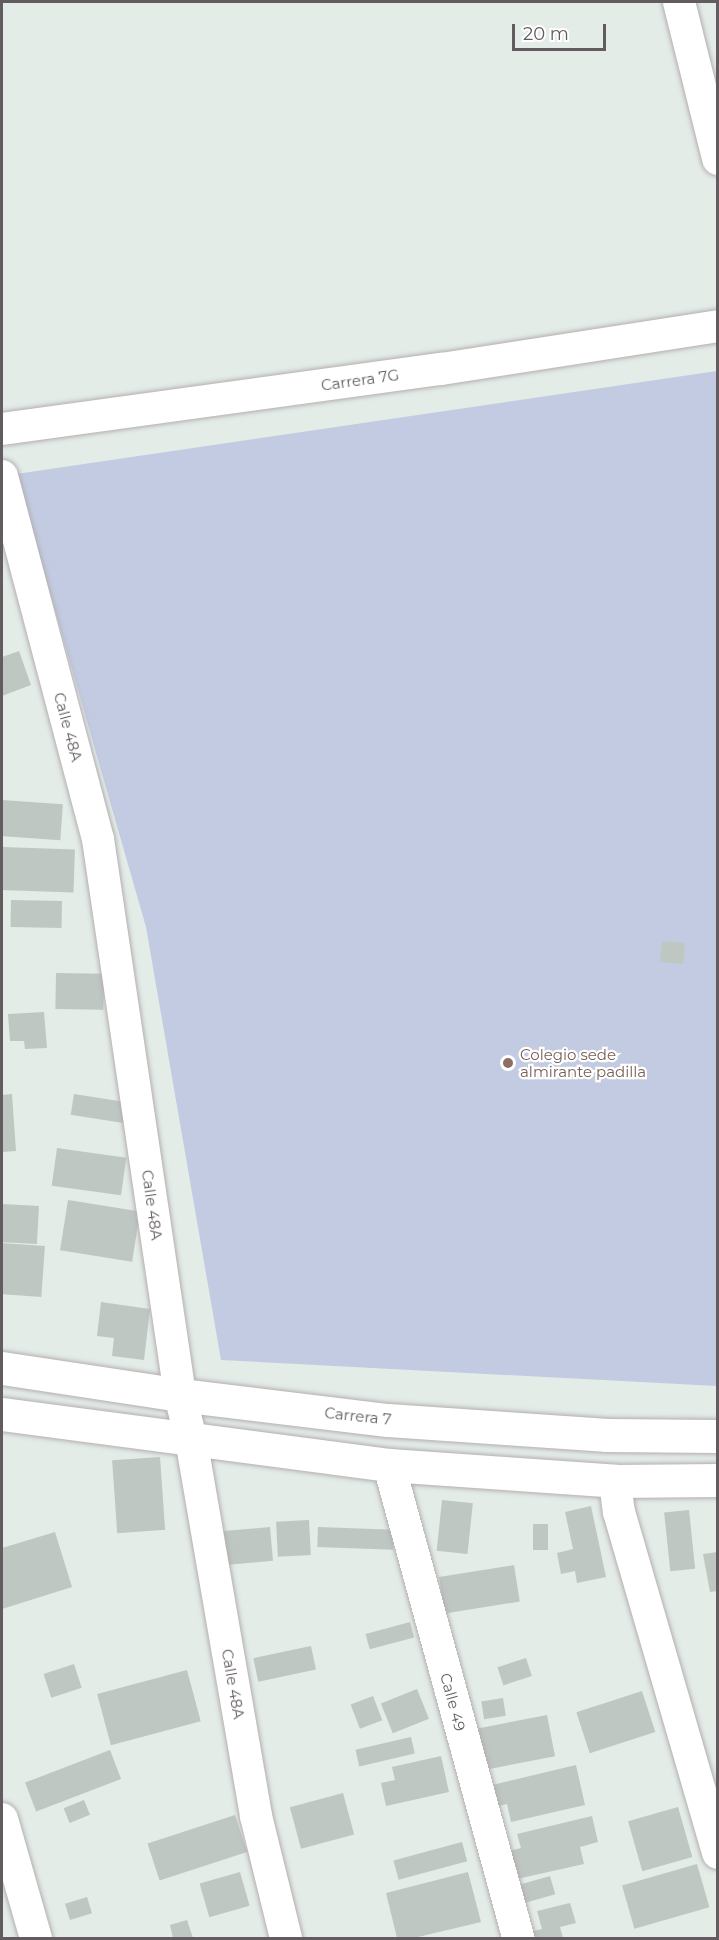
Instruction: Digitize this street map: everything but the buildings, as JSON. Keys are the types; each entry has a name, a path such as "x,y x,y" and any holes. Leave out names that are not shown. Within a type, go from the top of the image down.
{"street":[{"path":"679,2 717,159"},
{"name":"Carrera 7G","path":"2,429 441,369 717,326"},
{"name":"Calle 48A","path":"2,476 98,839 180,1395 191,1439 256,1815 286,1938"},
{"name":"Carrera 7","path":"2,1368 180,1395 388,1420 607,1435 717,1436"},
{"path":"2,1414 389,1465 615,1481 717,1480"},
{"name":"Calle 49","path":"389,1465 518,1938"},
{"path":"615,1481 619,1512 707,1781 717,1853"},
{"path":"2,1818 36,1938"}],"shaded area":[{"path":"717,371 717,1386 221,1360 146,927 16,474"}],"place":[{"name":"Colegio sede almirante padilla","path":"508,1063"}]}
